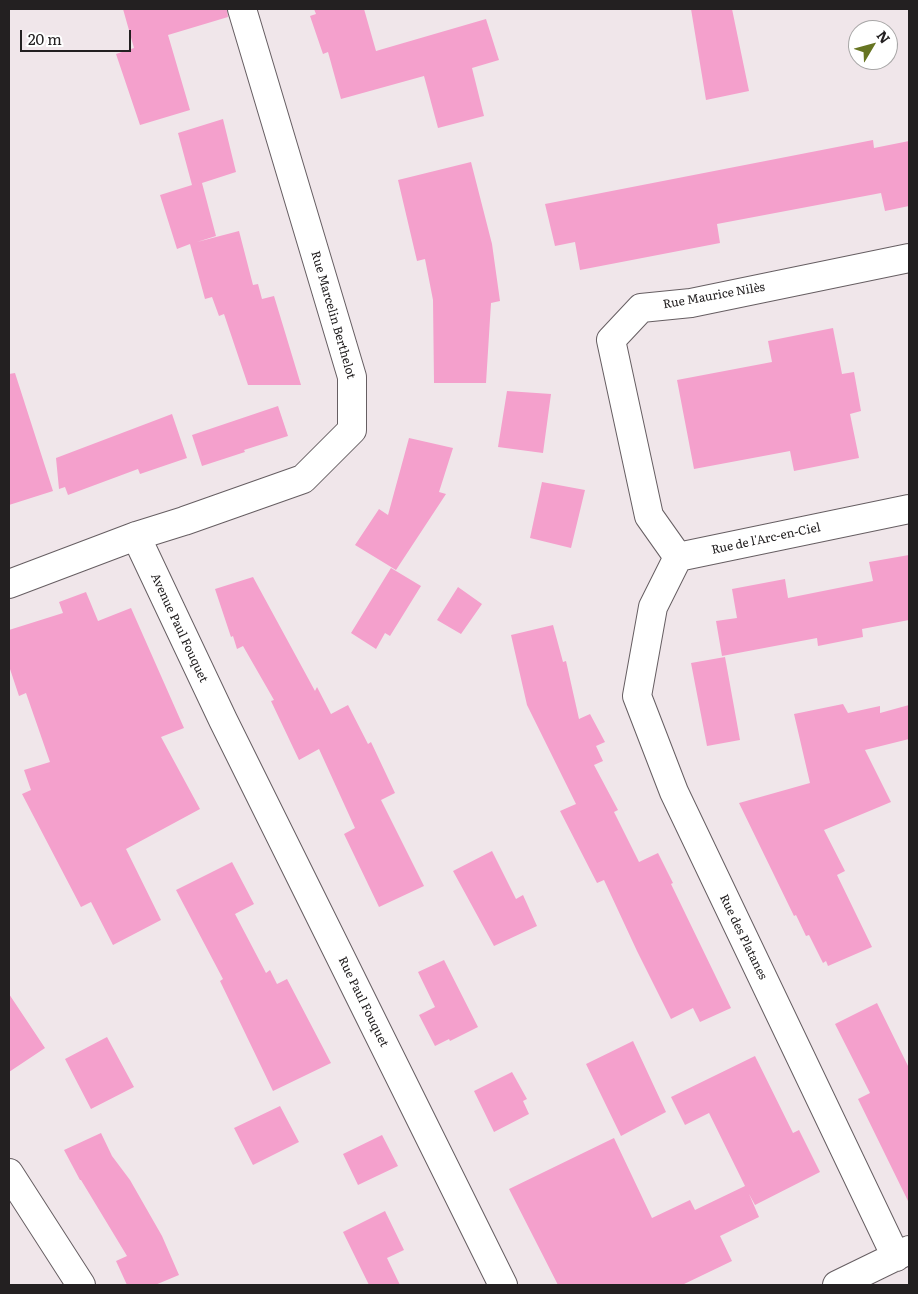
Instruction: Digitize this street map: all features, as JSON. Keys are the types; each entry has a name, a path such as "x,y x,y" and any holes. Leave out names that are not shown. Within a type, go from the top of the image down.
{"street":[{"name":"Rue Marcelin Berthelot","path":"9,584 136,536 303,479 352,430 352,377 242,9"},
{"name":"Rue Maurice Nilès","path":"678,557 648,516 611,340 641,308 691,303 909,258"},
{"name":"Rue de l'Arc-en-Ciel","path":"678,557 909,509"},
{"name":"Avenue Paul Fouquet","path":"136,536 223,720"},
{"name":"Rue des Platanes","path":"678,557 653,607 637,696 674,792 903,1254"},
{"name":"Rue Paul Fouquet","path":"223,720 504,1285"},
{"path":"9,1173 81,1285"},
{"path":"838,1285 903,1254"}],"building":[{"path":"123,9 227,9 228,17 168,35 190,110 140,125 116,54 134,48"},
{"path":"314,9 364,9 376,51 486,19 499,60 472,68 484,116 438,128 424,76 341,99 328,52 323,54 310,16 316,14"},
{"path":"691,9 732,9 749,91 706,100"},
{"path":"223,119 236,172 202,183 216,236 197,242 239,231 253,285 258,284 262,299 274,296 301,385 248,385 224,314 219,316 212,297 205,299 190,244 177,249 160,195 192,185 178,133"},
{"path":"873,140 874,148 909,141 909,206 885,211 881,193 717,224 720,243 580,270 575,242 555,246 545,204"},
{"path":"471,162 492,244 500,301 491,303 486,383 434,383 433,300 425,259 417,261 398,180"},
{"path":"833,328 842,374 854,372 861,411 850,414 859,458 794,471 790,451 694,469 677,380 772,362 768,341"},
{"path":"15,373 53,491 9,505 9,374"},
{"path":"507,391 551,394 543,453 498,447"},
{"path":"278,406 288,436 202,466 192,435"},
{"path":"172,414 187,458 140,474 138,469 68,495 65,487 59,489 56,458"},
{"path":"409,438 453,448 439,492 446,494 396,570 355,545 379,509 388,515"},
{"path":"542,482 585,490 571,548 530,538"},
{"path":"909,555 909,620 862,629 863,637 818,646 817,638 722,656 716,621 737,618 732,589 785,579 788,598 873,581 869,562"},
{"path":"391,568 421,586 390,636 385,633 376,649 351,633"},
{"path":"253,577 315,691 317,687 331,714 348,705 368,744 371,742 395,793 381,800 424,886 379,907 344,834 355,828 319,749 299,760 271,701 274,700 243,646 237,649 233,636 231,637 215,589"},
{"path":"458,587 482,604 461,634 437,620"},
{"path":"86,592 98,621 131,608 184,728 161,737 200,809 126,849 161,920 113,945 91,902 81,907 22,794 31,790 24,770 50,762 26,693 19,696 9,666 9,630 63,613 59,602"},
{"path":"553,625 563,662 566,661 579,719 590,714 605,742 596,746 603,761 594,765 618,810 614,812 639,862 658,853 731,1008 700,1022 693,1008 671,1019 604,880 597,883 560,811 576,804 527,705 511,635"},
{"path":"725,657 740,740 707,746 691,663"},
{"path":"843,704 848,713 880,706 880,713 909,705 909,739 865,750 891,802 824,830 845,871 837,875 872,947 828,966 826,961 823,963 809,935 806,936 796,915 794,916 739,803 810,783 794,714"},
{"path":"492,851 516,899 523,895 537,926 494,946 453,871"},
{"path":"232,862 254,904 235,914 266,973 270,970 277,984 287,979 331,1063 273,1091 220,981 223,979 176,890"},
{"path":"444,960 478,1027 435,1046 419,1015 435,1007 418,972"},
{"path":"9,994 45,1048 9,1072"},
{"path":"877,1003 909,1068 909,1203 858,1099 870,1093 835,1024"},
{"path":"107,1037 134,1087 91,1109 65,1059"},
{"path":"633,1041 666,1112 621,1136 586,1064"},
{"path":"755,1056 793,1133 799,1130 820,1172 755,1205 749,1194 759,1217 720,1236 732,1261 682,1285 558,1285 509,1189 614,1138 652,1218 690,1200 695,1210 745,1186 709,1113 685,1125 671,1097"},
{"path":"512,1072 527,1099 523,1101 529,1114 494,1132 474,1091"},
{"path":"280,1106 299,1142 253,1165 234,1128"},
{"path":"101,1133 112,1156 130,1180 162,1236 179,1275 155,1285 127,1285 116,1261 127,1256 80,1180 64,1150"},
{"path":"382,1135 398,1166 358,1185 343,1154"},
{"path":"385,1211 404,1250 387,1258 400,1285 369,1285 343,1232"}]}
